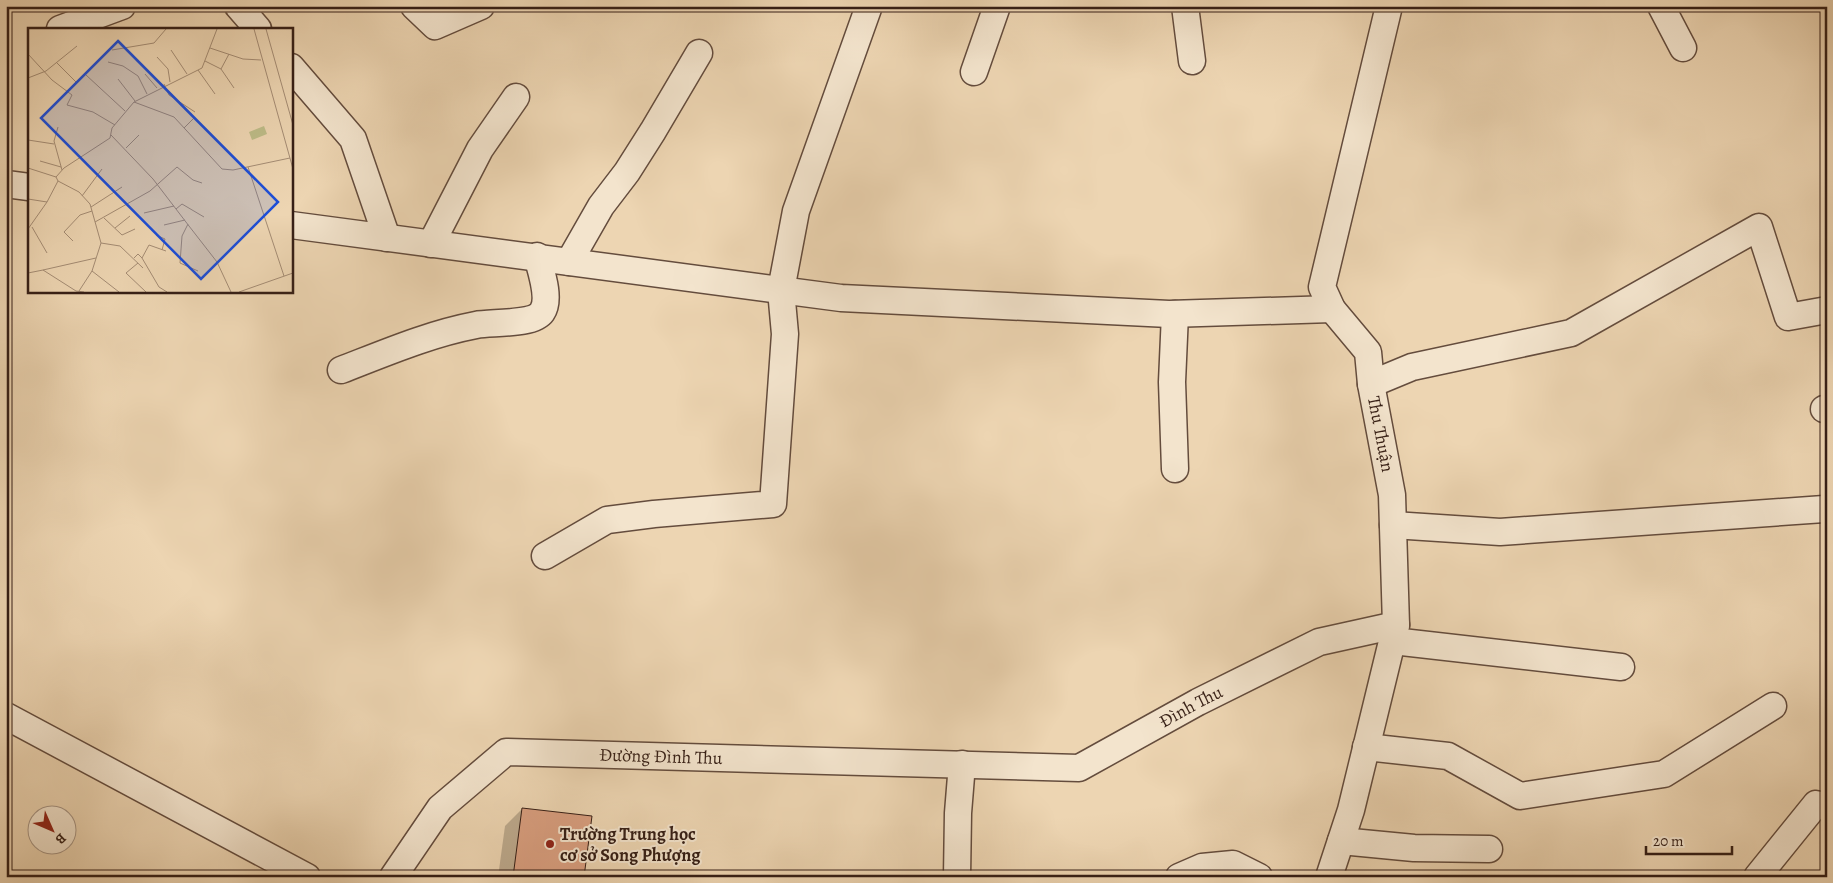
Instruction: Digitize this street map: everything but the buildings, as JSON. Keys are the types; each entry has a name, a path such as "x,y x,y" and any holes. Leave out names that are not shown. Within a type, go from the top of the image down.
{"street":[{"path":"60,28 122,6"},
{"path":"238,6 257,28"},
{"path":"414,6 435,26 482,6"},
{"path":"545,556 607,520 773,504 786,334 781,290 796,211 869,6"},
{"path":"974,72 997,6"},
{"path":"1184,6 1192,61"},
{"name":"Thu Thuận","path":"1330,877 1351,810 1394,633 1392,496 1371,384 1368,352 1332,308 1322,287 1389,6"},
{"path":"1661,6 1683,48"},
{"path":"569,262 600,206 627,172 699,53"},
{"path":"292,68 353,140 387,238"},
{"path":"431,244 480,149 516,97"},
{"path":"6,184 28,187"},
{"path":"292,225 537,256 569,262 841,298 1175,314 1332,308"},
{"path":"1371,384 1412,366 1572,333 1759,227 1788,317 1827,310"},
{"path":"341,370 423,339 476,325 534,319 542,311 546,291 537,256"},
{"path":"1175,314 1172,382 1175,470"},
{"path":"1392,525 1500,532 1824,509"},
{"name":"Đình Thu","path":"974,765 1079,768 1198,702 1319,642 1394,633 1621,667"},
{"path":"1366,747 1448,756 1520,796 1664,774 1773,706"},
{"path":"6,716 307,877"},
{"name":"Đường Đình Thu","path":"394,877 440,808 506,752 974,765"},
{"path":"957,877 958,813 974,765"},
{"path":"1757,877 1816,804"},
{"path":"1341,841 1414,848 1489,849"},
{"path":"1179,877 1202,867 1233,864 1259,877"}],"place":[{"name":"Trường Trung học cơ sở Song Phượng","path":"550,844"}]}
